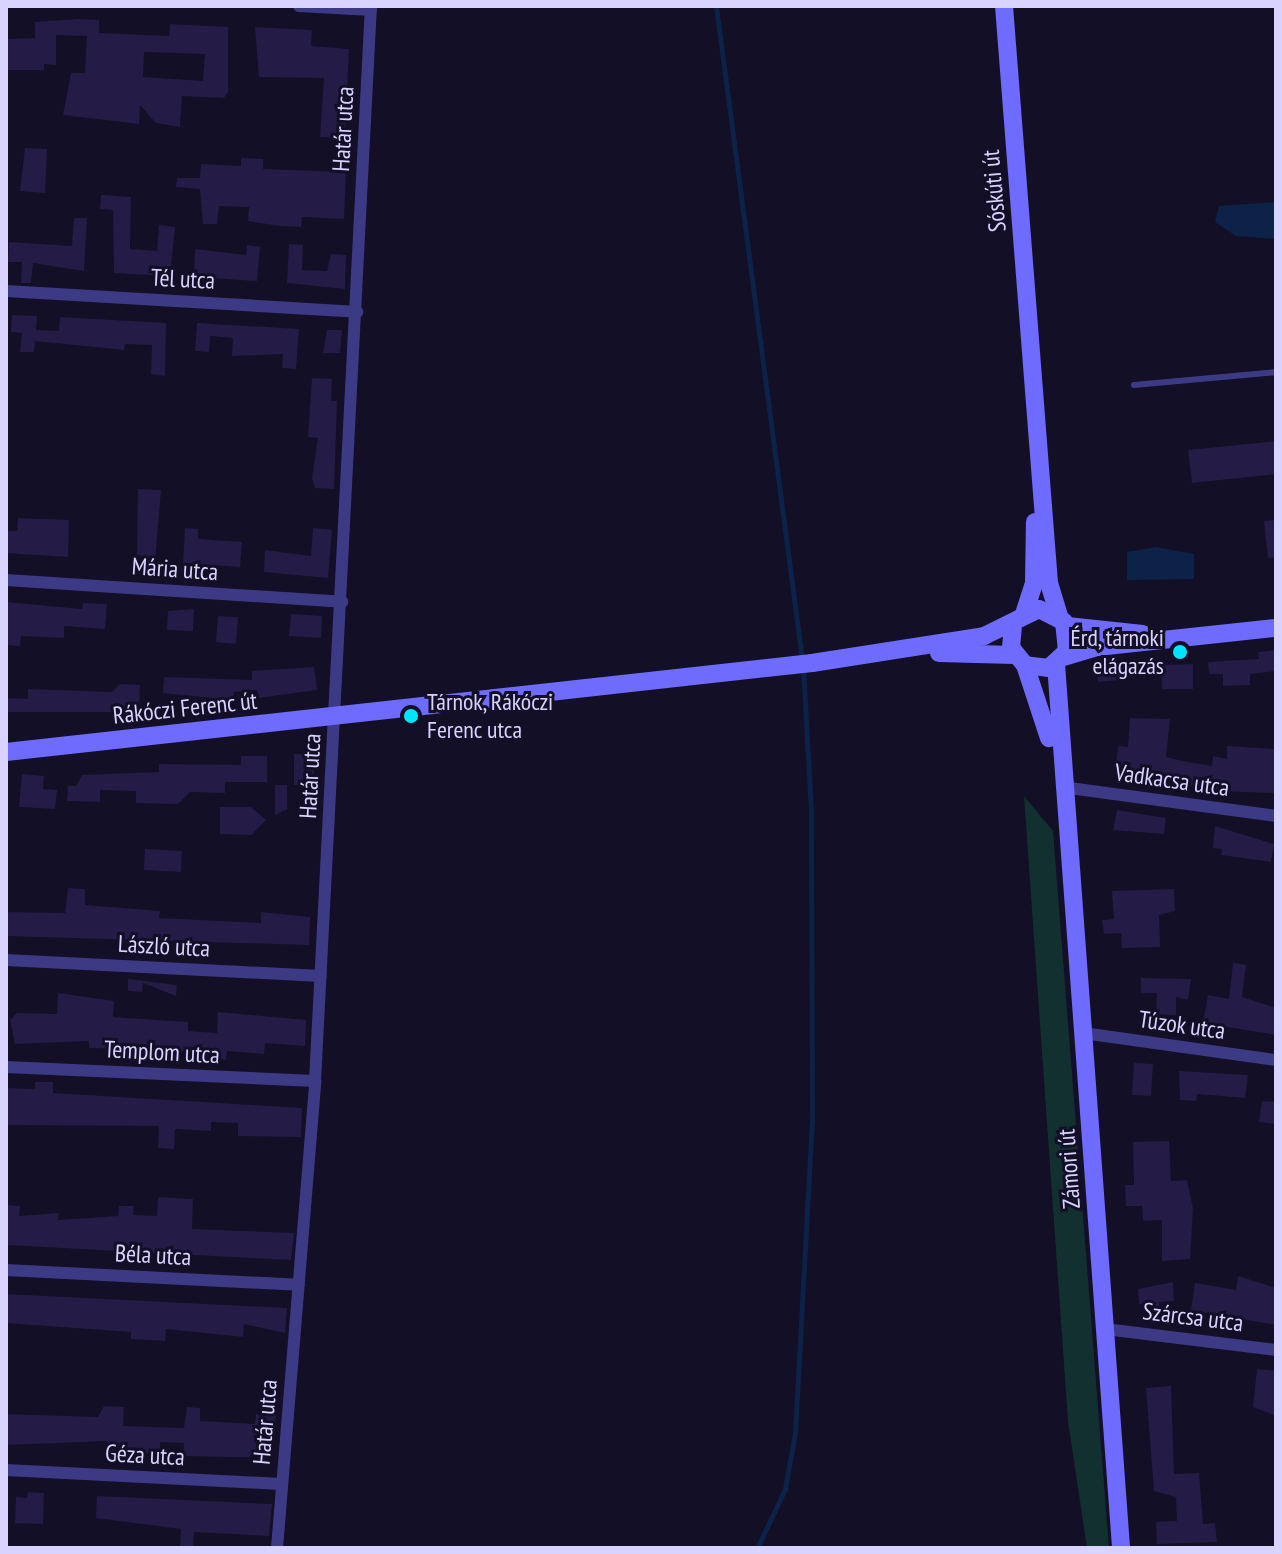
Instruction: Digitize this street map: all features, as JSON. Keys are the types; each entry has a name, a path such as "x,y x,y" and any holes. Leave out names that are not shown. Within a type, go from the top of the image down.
{"main road":[{"name":"Sóskúti út","path":"1004,6 1049,583 1064,622"},
{"name":"Sóskúti út","path":"1020,660 1018,620 1034,583 1033,371"},
{"path":"876,654 1018,620 1039,609 1064,622 1202,634"},
{"name":"Zámori út","path":"1064,622 1060,661 1062,787 1121,1548"},
{"path":"876,654 1060,661 1097,647 1276,628"},
{"name":"Rákóczi Ferenc út","path":"6,752 876,654"},
{"name":"Zámori út","path":"1020,660 1040,697 1062,787"}],"street":[{"path":"299,6 371,8"},
{"name":"Határ utca","path":"277,1548 315,1081 371,8"},
{"name":"Tél utca","path":"6,291 357,312"},
{"name":"Mária utca","path":"6,580 342,602"},
{"name":"Vadkacsa utca","path":"1062,787 1276,816"},
{"name":"László utca","path":"6,960 321,976"},
{"name":"Túzok utca","path":"1083,1033 1276,1060"},
{"name":"Templom utca","path":"6,1067 315,1081"},
{"name":"Béla utca","path":"6,1270 299,1285"},
{"name":"Szárcsa utca","path":"1105,1329 1276,1350"},
{"name":"Géza utca","path":"6,1470 281,1484"}],"lane":[{"path":"1134,385 1276,372"}],"green space":[{"path":"1024,796 1053,831 1109,1548 1087,1548 1068,1421"}],"water":[{"path":"1276,202 1276,239 1236,236 1215,222 1219,206"},
{"path":"1156,547 1194,554 1194,579 1127,580 1127,552"}],"building":[{"path":"99,20 99,33 169,36 170,24 228,27 228,92 224,98 182,96 180,127 156,123 140,105 139,124 63,115 71,73 85,73 87,36 56,35 56,65 44,64 44,70 6,70 6,39 35,38 35,22","holes":["144,52 205,54 203,81 143,77"]},
{"path":"255,27 312,30 311,46 349,49 345,138 320,137 324,78 259,77"},
{"path":"25,148 47,149 45,193 20,191"},
{"path":"241,158 263,159 263,169 346,172 344,219 302,217 301,227 280,226 248,221 249,207 219,206 217,224 203,224 200,189 176,187 177,178 200,178 201,164 241,166"},
{"path":"101,195 131,197 130,249 157,251 159,225 175,227 170,276 114,273 113,210 100,209"},
{"path":"74,218 87,218 84,271 33,263 31,283 21,283 22,262 8,262 9,242 72,246"},
{"path":"289,244 303,245 302,270 327,271 331,254 346,255 345,289 287,283"},
{"path":"247,245 260,247 257,281 194,277 195,249 246,255"},
{"path":"12,315 37,316 36,330 59,331 60,317 166,323 165,376 151,374 152,345 125,344 124,350 35,341 34,352 20,352 22,333 11,332"},
{"path":"197,323 299,329 296,369 282,368 283,354 232,356 233,338 210,336 209,352 195,351"},
{"path":"327,330 342,330 340,353 323,353"},
{"path":"312,378 332,379 331,401 337,401 334,489 315,488 312,478 318,438 308,437"},
{"path":"1276,441 1276,474 1192,483 1188,450"},
{"path":"138,489 161,490 155,562 137,554"},
{"path":"18,518 69,520 68,557 6,553 6,531 17,531"},
{"path":"1276,520 1276,557 1268,558 1264,521"},
{"path":"185,528 198,529 198,539 242,542 240,567 183,563"},
{"path":"313,528 332,530 328,578 264,572 265,550 311,556"},
{"path":"6,602 82,609 83,603 107,604 105,629 64,626 64,638 21,636 20,646 6,645"},
{"path":"194,609 193,631 167,630 168,611"},
{"path":"291,614 322,616 321,638 289,636"},
{"path":"218,616 238,617 236,644 216,642"},
{"path":"1276,650 1276,671 1250,674 1250,685 1223,686 1223,674 1209,674 1208,662 1259,659 1258,652"},
{"path":"1193,664 1193,689 1162,689 1161,665"},
{"path":"1119,666 1120,680 1098,682 1097,668"},
{"path":"314,667 317,690 258,698 257,690 234,692 233,700 163,693 164,677 252,680 252,671"},
{"path":"120,684 140,685 139,712 6,712 6,698 28,699 28,689 112,692"},
{"path":"1130,718 1170,719 1166,757 1183,761 1212,766 1213,756 1227,759 1227,746 1276,749 1274,793 1216,791 1116,768 1118,746 1128,747"},
{"path":"294,754 314,754 314,786 294,785"},
{"path":"241,756 267,756 267,782 225,782 225,793 190,792 178,804 136,803 136,791 100,790 100,802 67,801 68,786 76,786 82,775 159,772 159,764 241,765"},
{"path":"22,774 44,776 43,789 57,790 55,809 19,807"},
{"path":"275,785 287,785 287,809 275,815"},
{"path":"220,807 251,807 266,820 251,835 220,834"},
{"path":"1117,810 1166,818 1164,834 1113,830"},
{"path":"1215,826 1274,844 1271,862 1221,855 1222,849 1213,848"},
{"path":"145,849 182,851 181,872 144,870"},
{"path":"68,888 85,889 85,905 160,911 159,918 261,923 261,912 310,917 309,945 6,936 6,912 65,913"},
{"path":"1174,889 1175,911 1159,915 1160,947 1122,948 1121,933 1104,934 1102,920 1114,919 1112,891"},
{"path":"1233,963 1246,965 1242,997 1276,1008 1276,1035 1203,1023 1208,995 1229,999"},
{"path":"1141,978 1191,979 1188,1000 1176,997 1176,1015 1156,1014 1157,993 1141,993"},
{"path":"128,979 177,985 176,996 143,983 142,992 128,991"},
{"path":"58,993 114,1001 113,1017 188,1022 188,1031 217,1033 218,1012 306,1020 305,1046 265,1043 264,1054 227,1051 226,1060 175,1050 89,1048 89,1041 15,1044 10,1020 17,1013 57,1014"},
{"path":"1134,1063 1153,1064 1151,1096 1132,1095"},
{"path":"1179,1071 1248,1075 1245,1098 1197,1094 1196,1101 1180,1100"},
{"path":"35,1082 53,1082 53,1093 302,1108 301,1137 238,1136 238,1123 211,1122 211,1131 175,1129 174,1149 158,1148 159,1126 6,1125 6,1088 35,1089"},
{"path":"1262,1101 1276,1102 1276,1124 1259,1122"},
{"path":"1169,1141 1171,1181 1187,1180 1193,1208 1190,1259 1162,1261 1162,1220 1143,1221 1142,1206 1126,1206 1125,1185 1134,1185 1133,1142"},
{"path":"158,1197 193,1199 192,1229 294,1233 291,1260 6,1245 6,1205 20,1206 19,1216 59,1213 58,1220 118,1216 119,1206 134,1206 133,1215 157,1216"},
{"path":"1238,1276 1276,1288 1276,1325 1191,1310 1195,1283 1236,1290"},
{"path":"1173,1282 1174,1301 1159,1302 1160,1308 1139,1304 1138,1289"},
{"path":"6,1294 287,1308 285,1333 244,1324 243,1337 166,1329 165,1341 131,1339 131,1332 6,1323"},
{"path":"1257,1369 1276,1371 1274,1415 1253,1407"},
{"path":"1171,1386 1174,1474 1199,1473 1203,1524 1215,1523 1217,1542 1157,1544 1156,1522 1177,1521 1176,1497 1154,1491 1146,1388"},
{"path":"104,1406 124,1407 123,1426 184,1428 187,1407 200,1408 200,1421 255,1424 256,1414 276,1415 273,1458 183,1456 184,1443 160,1442 160,1454 107,1451 107,1441 6,1445 6,1414 98,1417"},
{"path":"28,1492 44,1493 43,1524 15,1523 16,1497 27,1498"},
{"path":"97,1496 272,1504 269,1536 194,1532 193,1548 180,1548 181,1529 96,1518"}],"waterway":[{"path":"716,6 802,659"},
{"path":"757,1548 785,1489 795,1433 812,1117 811,811 803,669"}],"place":[{"name":"Érd, tárnoki elágazás","path":"1180,652"},
{"name":"Tárnok, Rákóczi Ferenc utca","path":"411,716"}]}
